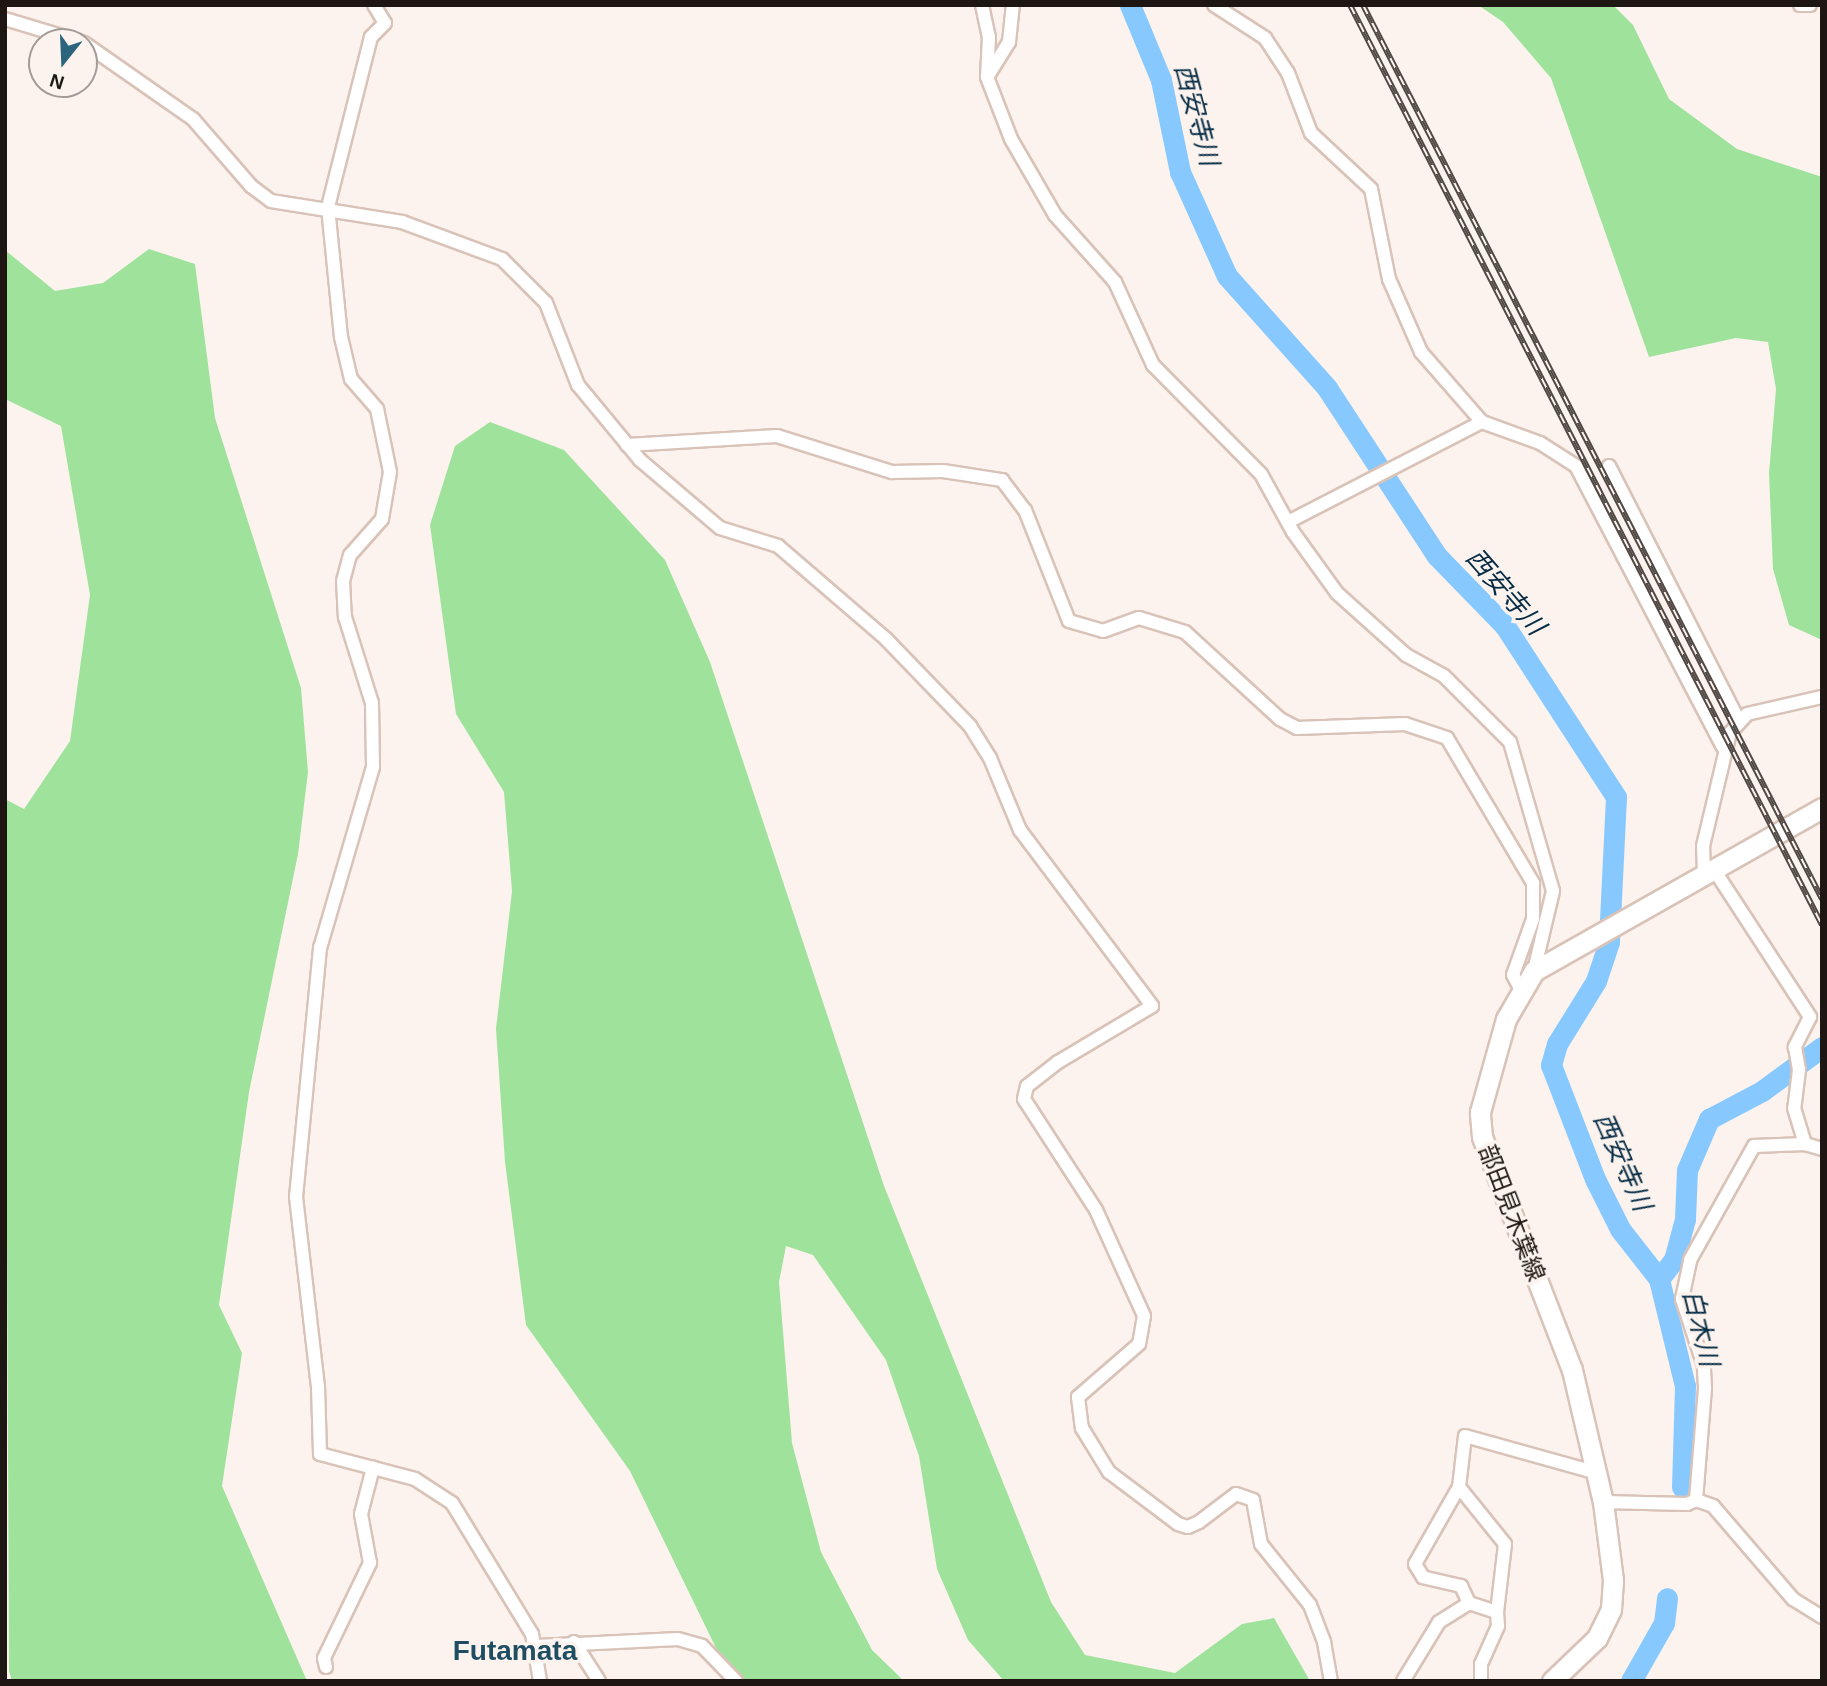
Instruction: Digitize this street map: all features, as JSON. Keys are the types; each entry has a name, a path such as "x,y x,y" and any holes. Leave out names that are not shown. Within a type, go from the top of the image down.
{"main road":[{"name":"部田見木葉線","path":"1552,1681 1597,1638 1611,1609 1603,1502 1572,1370 1482,1137 1480,1112 1506,1019 1534,971 1708,870 1822,808"}],"street":[{"path":"374,5 385,23 372,37 328,207 341,337 351,379 377,409 390,472 382,519 350,555 343,581 345,617 372,703 373,767 320,948 296,1196 315,1359 320,1454 415,1479 452,1503 537,1646 540,1681"},
{"path":"982,5 989,37 987,77 1036,185 1055,215 1115,282 1153,365 1261,474 1288,522 1337,593 1406,655 1444,676 1510,742 1553,891 1534,971"},
{"path":"987,77 1009,42 1013,5"},
{"path":"1214,5 1265,38 1287,73 1311,133 1371,188 1389,279 1415,341 1482,422 1541,443 1576,466 1723,747"},
{"path":"1800,5 1810,5"},
{"path":"5,19 34,28"},
{"path":"98,53 193,119 251,186 271,201 328,207 402,222 502,259 546,303 578,385 627,445 720,528 778,546 923,675 970,726 990,758 1020,830 1152,1006 1058,1062 1027,1086 1024,1099 1096,1210 1144,1316 1139,1344 1077,1397 1082,1428 1109,1472 1178,1524 1188,1527 1199,1522 1236,1494 1253,1500 1261,1544 1310,1605 1331,1681"},
{"path":"1288,522 1482,422"},
{"path":"627,445 777,436 892,472 943,471 1002,480 1025,510 1069,621 1103,631 1139,618 1185,632 1280,719 1297,728 1405,724 1447,738 1533,883 1533,919 1513,975 1521,990"},
{"path":"1609,467 1739,721"},
{"path":"1805,1144 1794,1108 1799,1070 1795,1053 1810,1017 1708,870 1703,846 1723,747 1739,721 1773,705 1822,696"},
{"path":"1696,1500 1704,1366 1682,1286 1747,1152 1762,1143 1805,1144 1822,1149"},
{"path":"1497,1612 1469,1603 1461,1586 1423,1577 1415,1564 1459,1487 1465,1436 1587,1470 1596,1467"},
{"path":"326,1667 324,1658 370,1563 361,1514 373,1468"},
{"path":"1459,1487 1505,1544 1497,1612 1498,1626 1481,1664 1481,1681"},
{"path":"1603,1502 1687,1504 1696,1500"},
{"path":"1696,1500 1727,1521 1793,1599 1822,1617"},
{"path":"1403,1681 1439,1622 1469,1603"},
{"path":"537,1646 574,1642 678,1639 702,1646 736,1681"},
{"path":"574,1642 599,1681"}],"green space":[{"path":"1478,5 1613,5 1633,25 1669,99 1737,149 1822,177 1822,640 1789,625 1773,569 1769,473 1776,389 1768,342 1736,338 1649,357 1551,78 1503,22"},
{"path":"149,249 195,264 215,418 301,688 308,772 298,854 249,1092 219,1305 242,1353 222,1486 307,1681 12,1681 9,1671 5,799 24,809 70,741 90,595 61,426 5,399 5,250 55,291 103,283"},
{"path":"490,422 564,450 665,560 710,662 884,1186 1051,1602 1085,1655 1175,1673 1242,1624 1274,1618 1310,1681 1004,1681 968,1640 937,1569 919,1456 886,1360 813,1255 786,1246 779,1282 792,1443 821,1552 872,1650 904,1681 732,1681 630,1471 526,1325 505,1162 496,1029 512,891 504,792 456,714 430,525 455,446"}],"waterway":[{"name":"西安寺川","path":"1130,5 1161,80 1180,172 1227,276 1327,388 1437,556 1505,626 1616,797 1609,942 1596,981 1557,1044 1551,1065 1595,1179 1620,1229 1659,1279"},
{"name":"白木川","path":"1682,1487 1685,1386 1659,1279 1674,1260 1685,1219 1687,1170 1709,1119 1762,1091 1822,1047"},
{"name":"白木川","path":"1631,1681 1664,1623 1667,1598"}],"railway":[{"path":"1350,5 1822,925"},
{"path":"1363,5 1822,899"}],"district":[{"name":"Futamata","path":"515,1651"}]}
